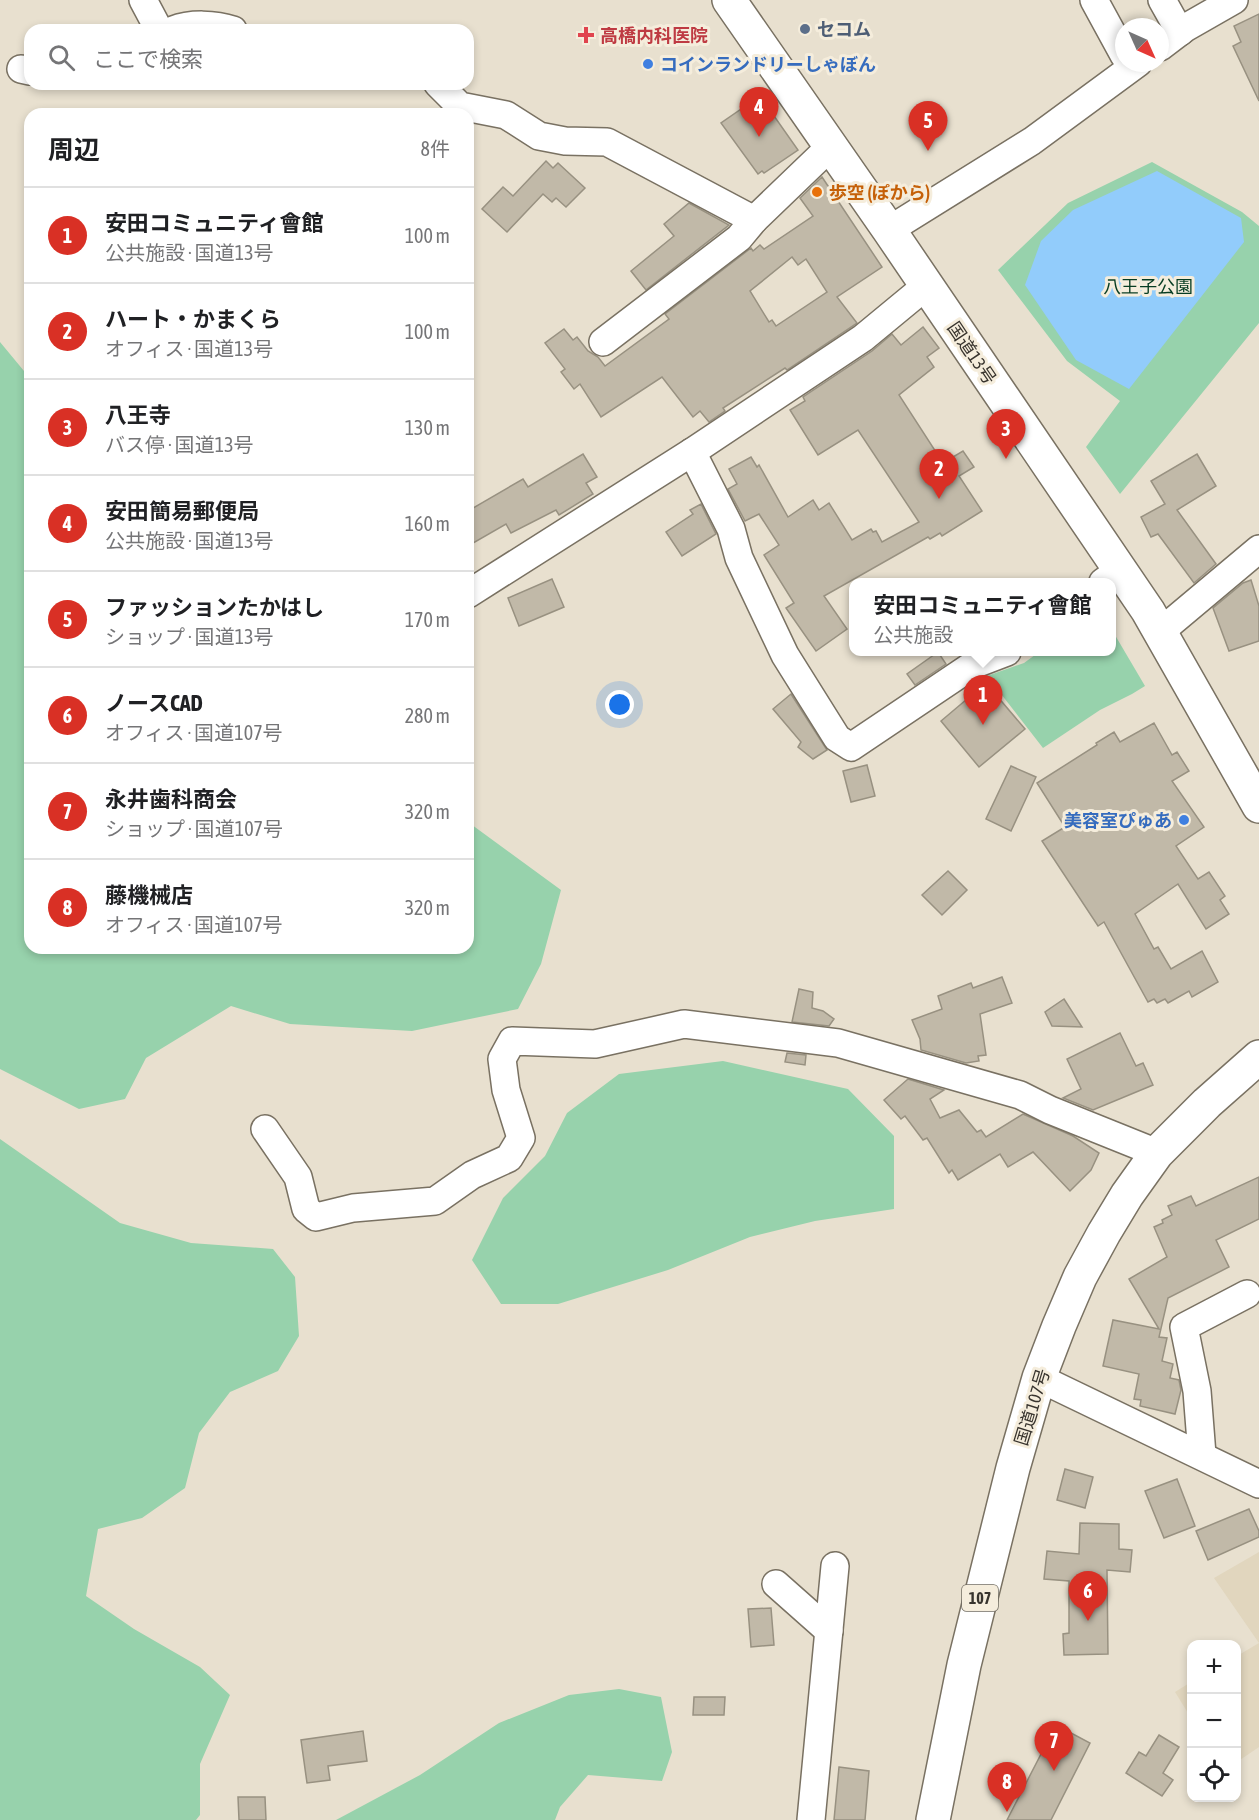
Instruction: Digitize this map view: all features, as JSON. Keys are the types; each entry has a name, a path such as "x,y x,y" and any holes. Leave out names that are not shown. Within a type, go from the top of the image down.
{"highway":[{"name":"国道13号","path":"729,0 926,285 1112,576"},
{"name":"国道13号","path":"1116,580 1148,611 1258,803"},
{"name":"国道107号","path":"933,1820 964,1665 1013,1468 1039,1378 1059,1326 1080,1277 1127,1195 1157,1153 1207,1103 1259,1057"}],"street":[{"path":"143,0 156,24"},
{"path":"1094,0 1115,36"},
{"path":"1162,0 1170,40 1234,0"},
{"path":"889,230 1032,141 1118,72"},
{"path":"444,90 460,106 470,108"},
{"path":"474,109 506,115 538,136 565,141 607,142 754,220"},
{"path":"603,342 739,238 754,220 831,146"},
{"path":"474,590 692,452 863,338 926,285"},
{"path":"692,452 731,529 739,558 785,655 837,738 852,747 973,665 995,656"},
{"path":"1160,632 1259,549"},
{"path":"265,1129 298,1177 306,1209 316,1217 353,1208 435,1201 472,1175 509,1158 521,1138 506,1090 502,1059 512,1041 595,1044 684,1024 838,1043 1020,1095 1050,1110 1157,1153"},
{"path":"1202,1455 1197,1391 1184,1327 1247,1294"},
{"path":"1039,1378 1259,1484"},
{"path":"811,1820 835,1566"},
{"path":"776,1584 829,1631"}],"shaded area":[{"path":"1259,1552 1259,1643 1214,1578"},
{"path":"1259,1643 1259,1747 1241,1759 1241,1694 1241,1654"},
{"path":"1187,1684 1187,1712 1175,1692"}],"green space":[{"name":"八王子公園","path":"1152,162 1242,212 1259,226 1259,323 1120,494 1086,447 1120,401 1067,361 998,270 1068,203"},
{"path":"0,342 24,371 24,954 474,954 474,826 561,890 541,964 518,1009 412,1031 290,1024 231,1006 146,1058 125,1099 79,1109 0,1069"},
{"path":"1116,637 1145,686 1100,710 1043,748 987,676 1024,663 1034,656 1116,656"},
{"path":"723,1061 848,1089 894,1136 894,1209 815,1221 750,1237 668,1270 558,1304 501,1304 472,1260 503,1198 545,1156 567,1113 619,1074"},
{"path":"0,1139 120,1223 191,1243 273,1249 295,1277 299,1336 278,1371 230,1392 199,1433 185,1488 142,1518 98,1529 86,1596 134,1629 200,1667 230,1695 200,1764 200,1815 196,1820 0,1820"},
{"path":"619,1689 661,1697 672,1752 662,1781 588,1775 560,1807 555,1820 336,1820 420,1775 499,1723 569,1695"}],"water":[{"path":"1157,171 1241,218 1244,242 1129,389 1076,360 1025,285 1041,241 1073,210"}],"building":[{"path":"1259,14 1259,101 1233,46 1241,42 1234,26"},
{"path":"760,96 798,150 764,173 762,171 758,174 721,123"},
{"path":"546,161 553,168 558,163 585,188 566,207 556,198 552,202 543,194 507,232 482,209 503,187 513,196"},
{"path":"822,177 882,267 837,297 857,323 787,370 785,368 723,408 725,411 709,422 700,411 693,417 662,377 601,417 580,384 574,389 561,372 565,369 545,343 564,329 573,340 577,337 588,351 598,357 605,366 669,319 665,314 751,248 753,251 760,245 764,249 813,216 800,198","holes":["792,257 798,265 806,259 827,292 776,326 772,320 769,322 750,291"]},
{"path":"689,203 729,225 646,290 631,271 674,236 664,224"},
{"path":"923,327 939,348 927,357 934,367 899,395 943,463 963,451 974,467 959,476 982,511 942,536 940,533 930,539 928,537 856,578 849,578 849,582 824,596 847,629 816,651 786,608 794,603 764,555 779,545 759,514 745,521 728,489 737,484 729,469 751,457 757,467 759,465 788,517 813,500 819,510 829,503 852,540 871,529 873,532 876,531 882,542 919,522 858,430 818,455 790,410 805,401 803,397 872,351 892,334 901,345"},
{"path":"583,454 597,477 586,483 593,494 559,515 556,510 511,533 506,524 474,543 474,508 523,479 528,487"},
{"path":"1197,454 1216,486 1177,510 1216,564 1194,583 1158,534 1151,537 1141,517 1165,504 1151,481"},
{"path":"701,504 716,534 682,556 666,532 693,514 690,510"},
{"path":"552,579 564,607 519,626 508,598"},
{"path":"1251,580 1259,606 1259,641 1229,651 1213,608 1243,583"},
{"path":"932,656 941,656 946,664 915,685 907,674"},
{"path":"986,683 1025,729 979,767 941,721"},
{"path":"791,694 827,750 813,759 798,747 801,742 773,709"},
{"path":"1154,723 1172,755 1177,752 1189,771 1172,781 1204,827 1176,846 1198,879 1209,872 1225,896 1220,900 1229,914 1206,929 1178,884 1135,914 1154,949 1158,947 1171,969 1202,951 1218,982 1192,997 1189,991 1168,1003 1165,999 1157,1003 1154,999 1148,1002 1104,922 1098,926 1042,841 1065,827 1037,783 1114,732 1120,742"},
{"path":"867,765 875,796 851,802 843,771"},
{"path":"1011,766 1036,777 1011,831 986,819"},
{"path":"948,871 967,890 942,915 922,895"},
{"path":"1002,977 1012,1003 980,1014 986,1055 978,1056 979,1061 966,1063 921,1050 920,1039 912,1020 942,1009 938,996 971,983 973,988"},
{"path":"799,989 813,992 812,1008 823,1011 834,1019 829,1026 792,1022"},
{"path":"1064,999 1082,1027 1052,1026 1045,1012"},
{"path":"1120,1033 1136,1066 1143,1063 1153,1085 1093,1110 1063,1098 1081,1089 1067,1059"},
{"path":"787,1053 806,1055 805,1065 785,1062"},
{"path":"908,1079 944,1090 930,1099 940,1118 959,1110 977,1132 981,1130 986,1137 1023,1114 1073,1136 1099,1153 1091,1170 1070,1191 1033,1152 1008,1167 1000,1154 958,1180 952,1170 949,1173 927,1138 923,1140 905,1116 901,1119 884,1100"},
{"path":"1259,1177 1259,1219 1216,1240 1229,1267 1168,1298 1159,1337 1167,1338 1162,1361 1173,1364 1170,1378 1179,1380 1181,1390 1175,1414 1140,1406 1141,1400 1134,1399 1139,1374 1103,1366 1113,1320 1159,1329 1129,1279 1167,1257 1154,1227 1172,1215 1168,1206 1191,1196 1196,1206"},
{"path":"1065,1469 1093,1477 1085,1508 1057,1500"},
{"path":"1177,1479 1195,1526 1164,1538 1145,1491"},
{"path":"1249,1509 1259,1531 1259,1537 1208,1560 1196,1531"},
{"path":"1080,1523 1119,1524 1119,1549 1132,1550 1130,1572 1107,1570 1108,1654 1064,1655 1063,1634 1069,1633 1069,1581 1044,1579 1047,1551 1079,1554"},
{"path":"771,1608 774,1645 751,1647 748,1609"},
{"path":"694,1697 725,1697 724,1715 693,1715"},
{"path":"1056,1725 1090,1743 1051,1820 1007,1820"},
{"path":"363,1731 367,1761 328,1766 330,1780 307,1783 301,1740"},
{"path":"1159,1735 1179,1747 1163,1773 1173,1780 1162,1796 1126,1773 1139,1752 1146,1756"},
{"path":"839,1767 869,1771 865,1820 834,1820"},
{"path":"238,1797 265,1797 266,1820 239,1820"}],"place":[{"name":"セコム","path":"805,29"},
{"name":"高橋内科医院","path":"586,35"},
{"name":"コインランドリーしゃぼん","path":"648,64"},
{"name":"安田簡易郵便局","path":"759,137"},
{"name":"ファッションたかはし","path":"928,151"},
{"name":"歩空 (ぽから)","path":"817,192"},
{"name":"八王寺","path":"1006,459"},
{"name":"ハート・かまくら","path":"939,499"},
{"name":"安田コミュニティ會館","path":"983,725"},
{"name":"美容室ぴゅあ","path":"1184,820"},
{"name":"ノースCAD","path":"1088,1621"},
{"name":"永井歯科商会","path":"1054,1771"},
{"name":"藤機械店","path":"1007,1812"}]}
